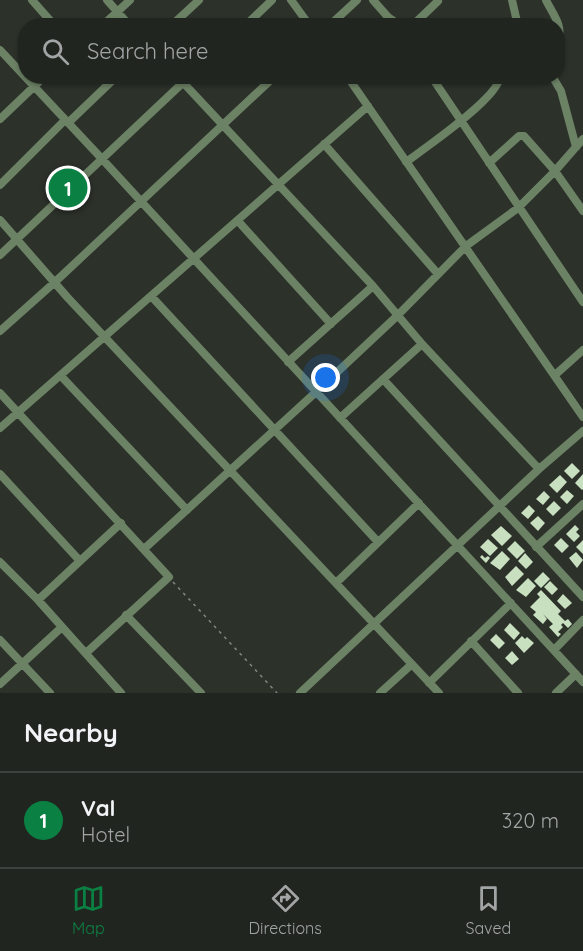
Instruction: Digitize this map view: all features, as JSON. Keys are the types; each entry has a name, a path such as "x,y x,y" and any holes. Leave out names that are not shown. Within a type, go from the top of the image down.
{"street":[{"path":"32,0 48,18"},
{"path":"107,0 123,18"},
{"path":"111,18 130,0"},
{"path":"180,18 199,0"},
{"path":"253,18 272,0"},
{"path":"291,0 304,18"},
{"path":"338,18 357,0"},
{"path":"373,0 389,18"},
{"path":"512,0 516,18"},
{"path":"546,0 555,18"},
{"path":"420,18 438,1"},
{"path":"0,50 18,70"},
{"path":"31,84 583,682"},
{"path":"0,119 37,84"},
{"path":"0,185 108,84"},
{"path":"0,255 103,160 176,84"},
{"path":"184,84 373,286 422,344 539,470"},
{"path":"0,331 142,202 267,84"},
{"path":"353,84 583,417"},
{"path":"437,84 583,302"},
{"path":"406,162 462,121 498,84"},
{"path":"557,84 561,91 576,147"},
{"path":"0,428 369,106"},
{"path":"489,164 519,136 524,136 555,171 583,211"},
{"path":"144,549 397,316 466,246 518,208 583,139"},
{"path":"324,144 438,274"},
{"path":"0,220 55,282 439,693"},
{"path":"238,221 331,324"},
{"path":"288,362 373,286"},
{"path":"152,297 378,542"},
{"path":"340,418 422,344"},
{"path":"555,375 583,350"},
{"path":"61,376 187,510"},
{"path":"383,379 583,597"},
{"path":"0,393 169,577 86,653"},
{"path":"300,693 583,430"},
{"path":"0,474 80,561"},
{"path":"336,583 419,503"},
{"path":"536,547 583,504"},
{"path":"576,511 583,519"},
{"path":"38,600 121,523"},
{"path":"0,562 38,600 122,693"},
{"path":"429,682 511,603"},
{"path":"126,615 201,693"},
{"path":"554,650 583,620"},
{"path":"0,684 62,627"},
{"path":"0,640 50,693"},
{"path":"471,641 518,693"},
{"path":"381,693 412,664"},
{"path":"556,693 576,674"}],"path":[{"path":"169,577 277,693"}],"building":[{"path":"572,463 580,471 572,479 564,471"},
{"path":"583,474 583,489 582,490 575,483"},
{"path":"560,475 567,482 557,493 549,485"},
{"path":"567,490 574,496 567,504 560,497"},
{"path":"544,491 550,497 543,505 536,499"},
{"path":"554,501 561,508 553,516 546,509"},
{"path":"529,505 535,511 528,519 521,513"},
{"path":"538,516 545,523 538,531 530,523"},
{"path":"575,525 579,529 576,532 580,536 574,542 566,534"},
{"path":"501,526 512,536 502,546 491,535"},
{"path":"561,538 569,546 562,553 554,545"},
{"path":"488,539 498,548 490,556 480,547"},
{"path":"583,540 583,554 576,547"},
{"path":"515,541 525,551 517,559 507,549"},
{"path":"502,551 510,559 500,570 490,563"},
{"path":"576,552 583,560 577,568 569,558"},
{"path":"525,553 533,562 526,569 518,561"},
{"path":"482,555 490,558 486,563 480,557"},
{"path":"516,566 524,574 512,586 505,577"},
{"path":"543,572 550,579 541,588 534,581"},
{"path":"528,578 536,586 526,597 516,590"},
{"path":"550,581 558,589 552,595 544,587"},
{"path":"541,590 561,611 558,614 572,624 568,628 563,623 561,625 563,627 558,632 561,634 558,637 549,627 553,624 543,614 547,619 543,624 533,615 536,612 530,607 540,597 537,594"},
{"path":"563,594 572,603 565,609 557,601"},
{"path":"510,623 520,633 514,640 504,630"},
{"path":"496,634 505,643 499,649 490,640"},
{"path":"522,636 534,643 524,653 515,643"},
{"path":"512,651 519,659 512,665 505,658"}],"place":[{"name":"Val","path":"68,188"}]}
